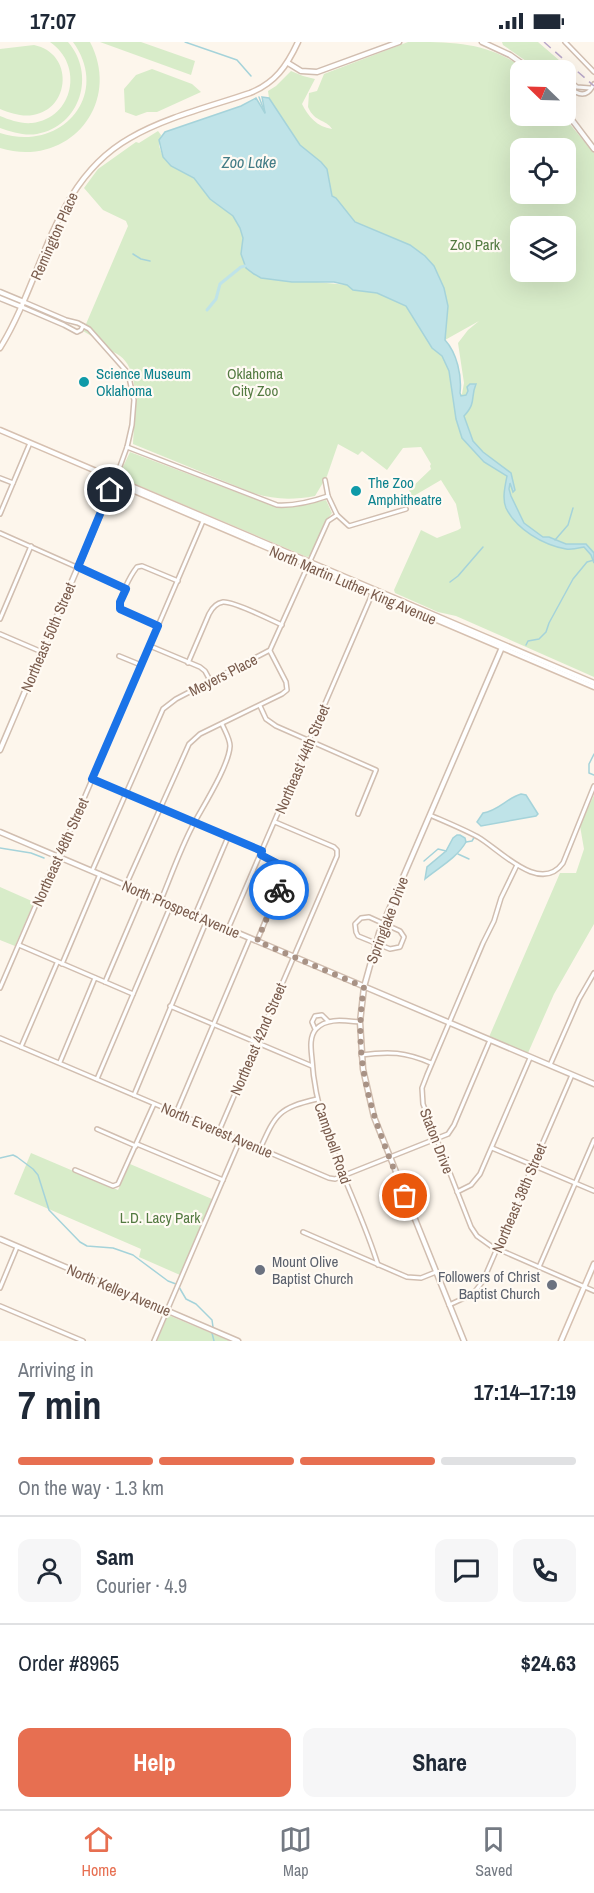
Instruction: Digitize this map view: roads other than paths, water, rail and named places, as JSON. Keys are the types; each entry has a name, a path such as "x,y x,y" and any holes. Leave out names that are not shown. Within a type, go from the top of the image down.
{"street":[{"path":"298,42 288,63 302,71 317,72 399,42"},
{"path":"482,42 517,60"},
{"path":"566,42 594,72"},
{"name":"Remington Place","path":"0,348 23,304 68,201 78,183 99,160 143,131 261,88 278,75 288,63"},
{"path":"576,92 585,94 590,92 594,84"},
{"path":"577,87 590,88"},
{"path":"576,125 594,149"},
{"path":"0,292 23,304 64,325 74,331 79,332 83,326 23,304 0,298"},
{"name":"Northeast 50th Street","path":"0,750 127,447 134,400 128,373 94,334 83,326"},
{"name":"North Martin Luther King Avenue","path":"0,430 594,685"},
{"path":"0,514 30,443"},
{"path":"127,447 278,505 307,503 328,496"},
{"path":"0,478 13,483"},
{"path":"325,480 328,496 337,515 349,526 405,508"},
{"name":"Meyers Place","path":"92,871 163,709 176,699 270,650 325,525 337,515"},
{"name":"Northeast 48th Street","path":"0,988 204,518"},
{"path":"0,533 126,589"},
{"path":"0,619 31,546"},
{"path":"158,626 120,609 120,602 138,566 177,581"},
{"name":"Northeast 44th Street","path":"228,929 373,591"},
{"path":"189,663 209,614 221,603 231,603 282,625"},
{"path":"0,634 42,652"},
{"path":"150,646 202,669 211,682"},
{"name":"Springlake Drive","path":"464,1341 371,1108 361,1055 360,1022 364,987 376,944 502,646"},
{"path":"126,885 189,744 200,734 282,694 288,687 270,650"},
{"path":"119,656 141,665"},
{"path":"260,705 266,719 273,724 376,770 358,814"},
{"path":"161,900 230,748 222,724"},
{"path":"92,779 195,822 284,866 286,872 257,941"},
{"path":"430,815 480,838 529,872 542,874 560,867 594,786"},
{"name":"Northeast 42nd Street","path":"219,1131 338,853 336,849 275,822"},
{"name":"North Prospect Avenue","path":"0,832 594,1084"},
{"path":"195,915 228,837"},
{"name":"Staton Drive","path":"517,865 423,1084 422,1100 424,1110 474,1232 482,1241 594,1292"},
{"path":"21,1047 100,874"},
{"path":"105,982 143,892"},
{"path":"97,1079 171,905"},
{"path":"365,917 384,923 402,933 403,944 394,950 376,944 358,936 355,924 358,920 365,917"},
{"path":"134,1095 207,920"},
{"path":"176,1113 250,938"},
{"path":"18,945 134,994"},
{"path":"550,1065 579,999 594,973"},
{"path":"60,1062 95,978"},
{"path":"170,1006 312,1066"},
{"path":"327,1022 322,1015 315,1016 312,1022 316,1029 327,1022 360,1022"},
{"name":"Campbell Road","path":"316,1029 311,1044 317,1099 327,1134 378,1265"},
{"name":"North Everest Avenue","path":"0,1038 329,1178 344,1177"},
{"path":"344,1177 448,1134 454,1125 490,1040"},
{"path":"361,1055 385,1052 405,1053 432,1063"},
{"path":"457,1192 476,1180 531,1057"},
{"name":"Northeast 38th Street","path":"449,1305 467,1298 479,1288 572,1075"},
{"path":"260,1149 273,1121 280,1113 288,1107 317,1099"},
{"path":"75,1170 113,1186 118,1184 154,1104"},
{"path":"97,1129 223,1180"},
{"path":"154,1341 240,1140"},
{"path":"539,1267 594,1140"},
{"path":"492,1148 594,1191"},
{"path":"303,1232 411,1278 421,1278 436,1272"},
{"name":"North Kelley Avenue","path":"0,1239 238,1341"},
{"path":"0,1288 17,1247"},
{"path":"561,1341 594,1264"},
{"path":"0,1306 83,1341"}],"water":[{"name":"Zoo Lake","path":"262,97 269,98 300,145 327,169 332,196 355,222 410,245 434,266 444,288 448,306 445,340 453,351 458,365 461,396 466,395 470,384 476,384 472,403 464,416 473,441 483,452 511,473 515,490 513,492 510,483 509,489 524,523 543,537 566,544 586,544 594,553 594,563 584,547 568,549 548,544 531,535 516,523 504,501 507,476 484,462 462,438 456,419 449,371 442,356 432,348 406,306 377,293 353,290 347,285 334,282 292,282 261,278 254,274 246,268 241,254 243,238 233,216 210,199 194,178 171,166 163,157 159,140 165,132 241,106 256,98 265,113"},
{"path":"521,794 526,795 538,814 536,816 481,826 477,822 483,813"},
{"path":"457,835 465,838 466,842 462,848 425,879 427,867 446,851"}],"waterway":[{"path":"185,42 237,60 251,76"},
{"path":"259,97 265,113"},
{"path":"133,254 150,261"},
{"path":"207,310 216,299 220,284 245,266"},
{"path":"555,540 568,525 573,508"},
{"path":"450,582 483,547"},
{"path":"526,645 528,641 539,639 546,632 573,579 587,562 594,560"},
{"path":"594,754 589,764 589,773 594,775"},
{"path":"466,842 472,841 475,836"},
{"path":"0,848 31,853 44,858"},
{"path":"424,861 438,849 446,851"},
{"path":"458,854 469,859"},
{"path":"0,1158 13,1155 33,1169 38,1175 49,1210 80,1242 87,1246 113,1248 133,1255 168,1281 176,1284"},
{"path":"179,1287 186,1299 196,1304 212,1320 213,1327"},
{"path":"212,1333 214,1341"}],"railway":[{"path":"544,42 594,86"}],"place":[{"name":"Science Museum Oklahoma","path":"84,382"},
{"name":"The Zoo Amphitheatre","path":"356,491"},
{"name":"Mount Olive Baptist Church","path":"260,1270"},
{"name":"Followers of Christ Baptist Church","path":"552,1285"}],"park label":[{"name":"Zoo Park","path":"475,244"},
{"name":"Oklahoma City Zoo","path":"255,382"},
{"name":"L.D. Lacy Park","path":"160,1217"}]}
